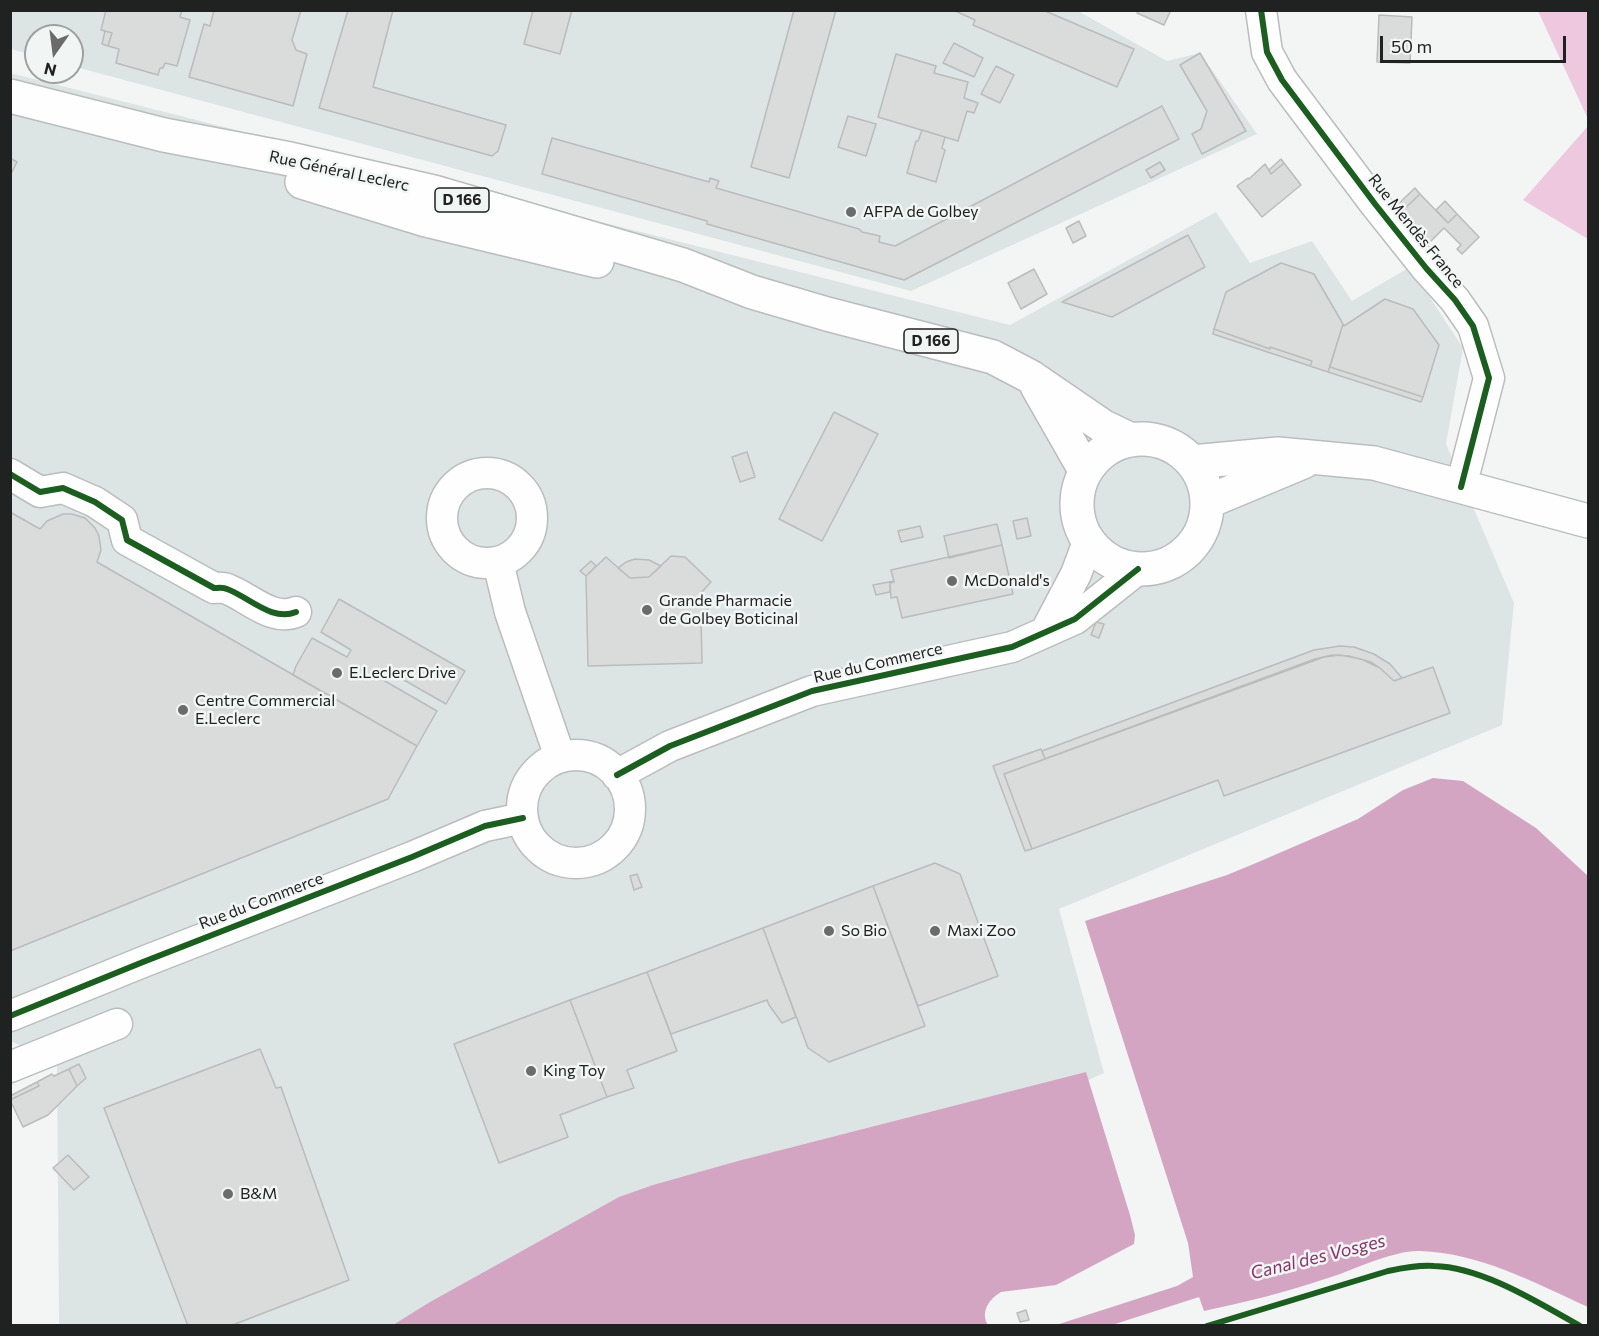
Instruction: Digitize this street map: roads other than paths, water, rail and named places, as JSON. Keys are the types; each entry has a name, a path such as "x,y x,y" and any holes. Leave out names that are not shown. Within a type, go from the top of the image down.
{"main road":[{"name":"Rue Général Leclerc","path":"10,96 164,135 290,159 434,192 683,265 752,292 993,357 1031,377 1104,427 1129,439"},
{"path":"1031,377 1085,470"},
{"path":"1144,438 1177,448 1192,462 1203,481 1208,502 1205,524 1189,551 1160,567 1138,569 1119,566 1102,556 1088,542 1079,525 1076,506 1078,487 1085,470 1097,456 1112,445 1129,439 1144,438"},
{"path":"1192,462 1278,454 1374,463 1588,522"},
{"path":"1208,502 1279,471 1319,457"}],"street":[{"name":"Rue Mendès France","path":"1261,10 1267,52 1282,80 1473,326 1489,378 1461,487"},
{"path":"10,474 40,492 63,488 95,502 122,520 127,540 213,588 226,588 256,605 281,615 297,612"},
{"path":"1046,631 1076,574 1088,542"},
{"path":"498,562 510,612 560,758"},
{"name":"Rue du Commerce","path":"617,775 670,746 812,691 1012,647 1075,619 1138,569"},
{"path":"581,755 601,761 617,775 627,792 630,811 626,830 615,846 599,858 580,863 560,861 542,852 529,837 523,818 523,799 530,781 543,766 560,758 581,755"},
{"name":"Rue du Commerce","path":"10,1016 485,826 523,818"},
{"path":"10,1066 117,1024"}],"water":[{"name":"Canal des Vosges","path":"1433,778 1463,781 1536,828 1588,876 1588,1307 1486,1263 1442,1253 1420,1251 1386,1257 1297,1288 1204,1311 1199,1297 1112,1325 1056,1325 1177,1286 1193,1277 1188,1243 1085,921 1227,875 1358,819 1403,790"},
{"path":"1086,1072 1130,1215 1135,1235 1134,1244 1056,1285 1001,1292 993,1298 985,1311 988,1325 393,1325 619,1197 738,1161"}],"place":[{"name":"AFPA de Golbey","path":"851,212"},
{"name":"McDonald's","path":"952,581"},
{"name":"Grande Pharmacie de Golbey Boticinal","path":"647,610"},
{"name":"E.Leclerc Drive","path":"337,673"},
{"name":"Centre Commercial E.Leclerc","path":"183,710"},
{"name":"So Bio","path":"829,931"},
{"name":"Maxi Zoo","path":"935,931"},
{"name":"King Toy","path":"531,1071"},
{"name":"B&M","path":"228,1194"}]}
